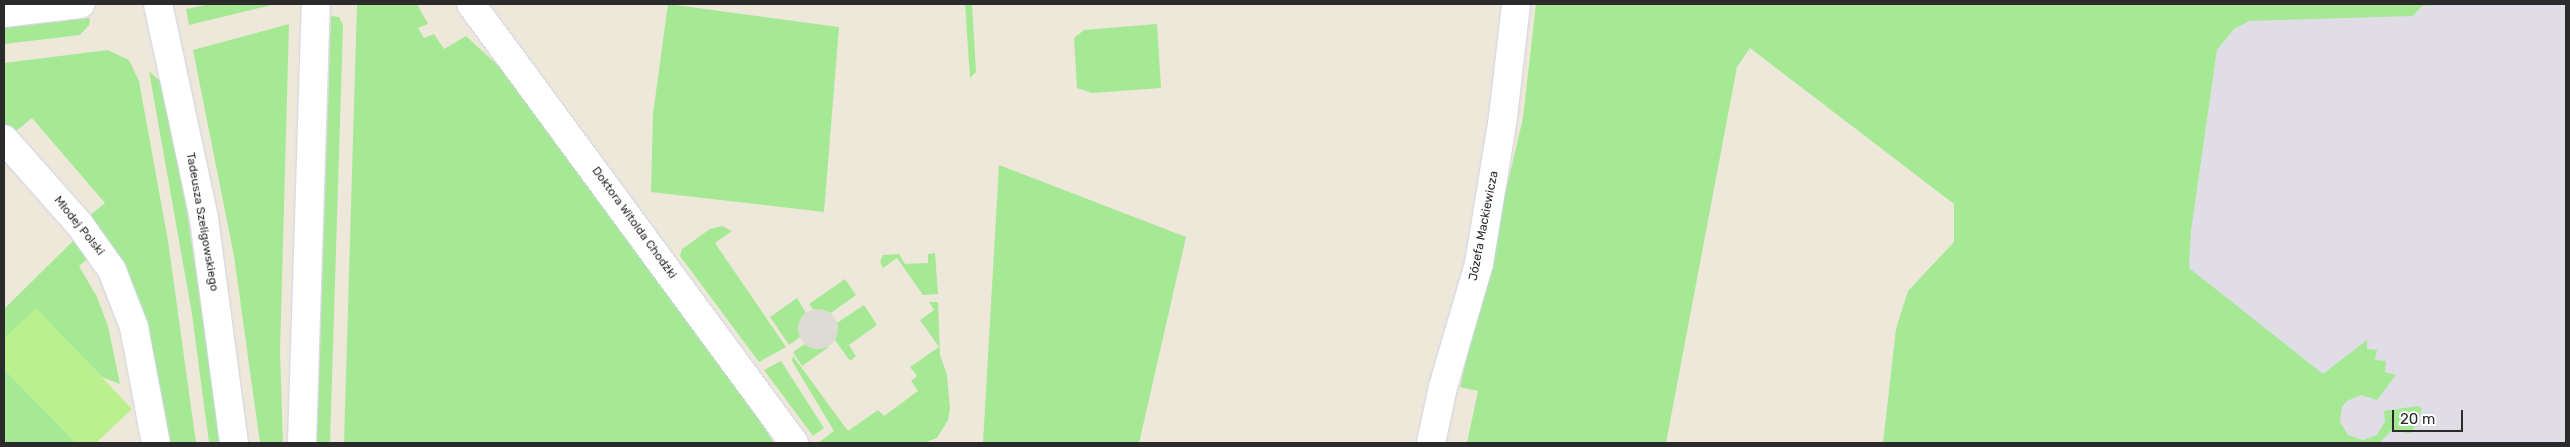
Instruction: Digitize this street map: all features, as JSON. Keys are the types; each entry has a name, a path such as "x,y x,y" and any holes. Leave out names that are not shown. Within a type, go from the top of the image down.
{"street":[{"path":"4,14 80,4"},
{"name":"Tadeusza Szeligowskiego","path":"158,4 204,219 234,443"},
{"path":"302,443 316,4"},
{"name":"Doktora Witolda Chodźki","path":"471,4 794,443"},
{"name":"Józefa Mackiewicza","path":"1431,443 1443,388 1479,264 1503,117 1516,4"},
{"name":"Młodej Polski","path":"4,139 80,225 112,270 134,327 156,443"}],"shaded area":[{"path":"2238,4 2566,4 2566,443 2338,443 2189,268 2191,231 2217,50 2224,38 2241,25"},
{"path":"818,309 829,312 835,318 838,329 835,340 829,346 818,349 807,346 801,340 798,329 801,318 807,312"}],"green space":[{"path":"210,4 276,4 189,25 186,9"},
{"path":"357,4 417,4 428,24 418,28 424,38 434,34 444,49 466,36 518,84 770,425 765,429 774,443 344,443"},
{"path":"668,4 839,27 824,212 651,192 653,114"},
{"path":"965,4 972,4 976,72 970,78"},
{"path":"1536,4 2443,4 2422,6 2413,16 2249,21 2234,29 2217,50 2191,231 2189,268 2323,374 2367,340 2367,349 2377,350 2375,360 2386,361 2385,372 2396,375 2377,400 2361,395 2347,401 2342,407 2340,422 2348,435 2363,440 2377,435 2385,421 2384,411 2417,406 2422,408 2419,418 2411,433 2391,431 2379,443 1883,443 1896,329 1908,291 1954,242 1954,204 1750,48 1737,67 1666,443 1467,443 1478,391 1460,387 1523,118"},
{"path":"331,16 339,17 343,25 330,443 317,443"},
{"path":"90,18 89,25 80,35 4,44 4,28"},
{"path":"289,24 280,352 283,443 260,443 234,256 193,50"},
{"path":"1157,24 1161,88 1092,93 1077,88 1074,38 1084,30"},
{"path":"108,50 129,60 139,81 168,241 196,443 170,443 166,421 89,216 105,203 32,118 16,131 4,127 4,63"},
{"path":"149,71 162,83 187,212 221,443 209,443 192,314"},
{"path":"999,165 1186,237 1139,443 983,443"},
{"path":"722,226 732,231 715,243 786,347 759,362 680,256 682,249 710,229"},
{"path":"76,238 90,257 79,266 97,297 108,326 120,384 102,377 36,309 4,339 4,309"},
{"path":"935,253 938,294 923,295 897,258 883,268 880,262 883,255 899,254 905,264 928,263 928,254"},
{"path":"845,279 856,295 831,313 813,309 809,304"},
{"path":"797,298 806,313 802,316 800,337 789,345 770,317"},
{"path":"929,302 938,302 940,355 947,375 950,409 948,420 937,438 923,443 818,443 834,431 792,361 793,356 848,431 878,410 884,416 918,391 911,381 917,376 910,367 939,347 920,320 934,310"},
{"path":"864,305 877,325 849,345 856,356 850,361 835,340 837,323"},
{"path":"36,308 132,409 96,443 76,443 4,369 4,339"},
{"path":"805,344 812,348 829,347 802,366 793,352"},
{"path":"781,361 824,428 813,436 764,370"},
{"path":"4,369 76,443 4,443"}]}
